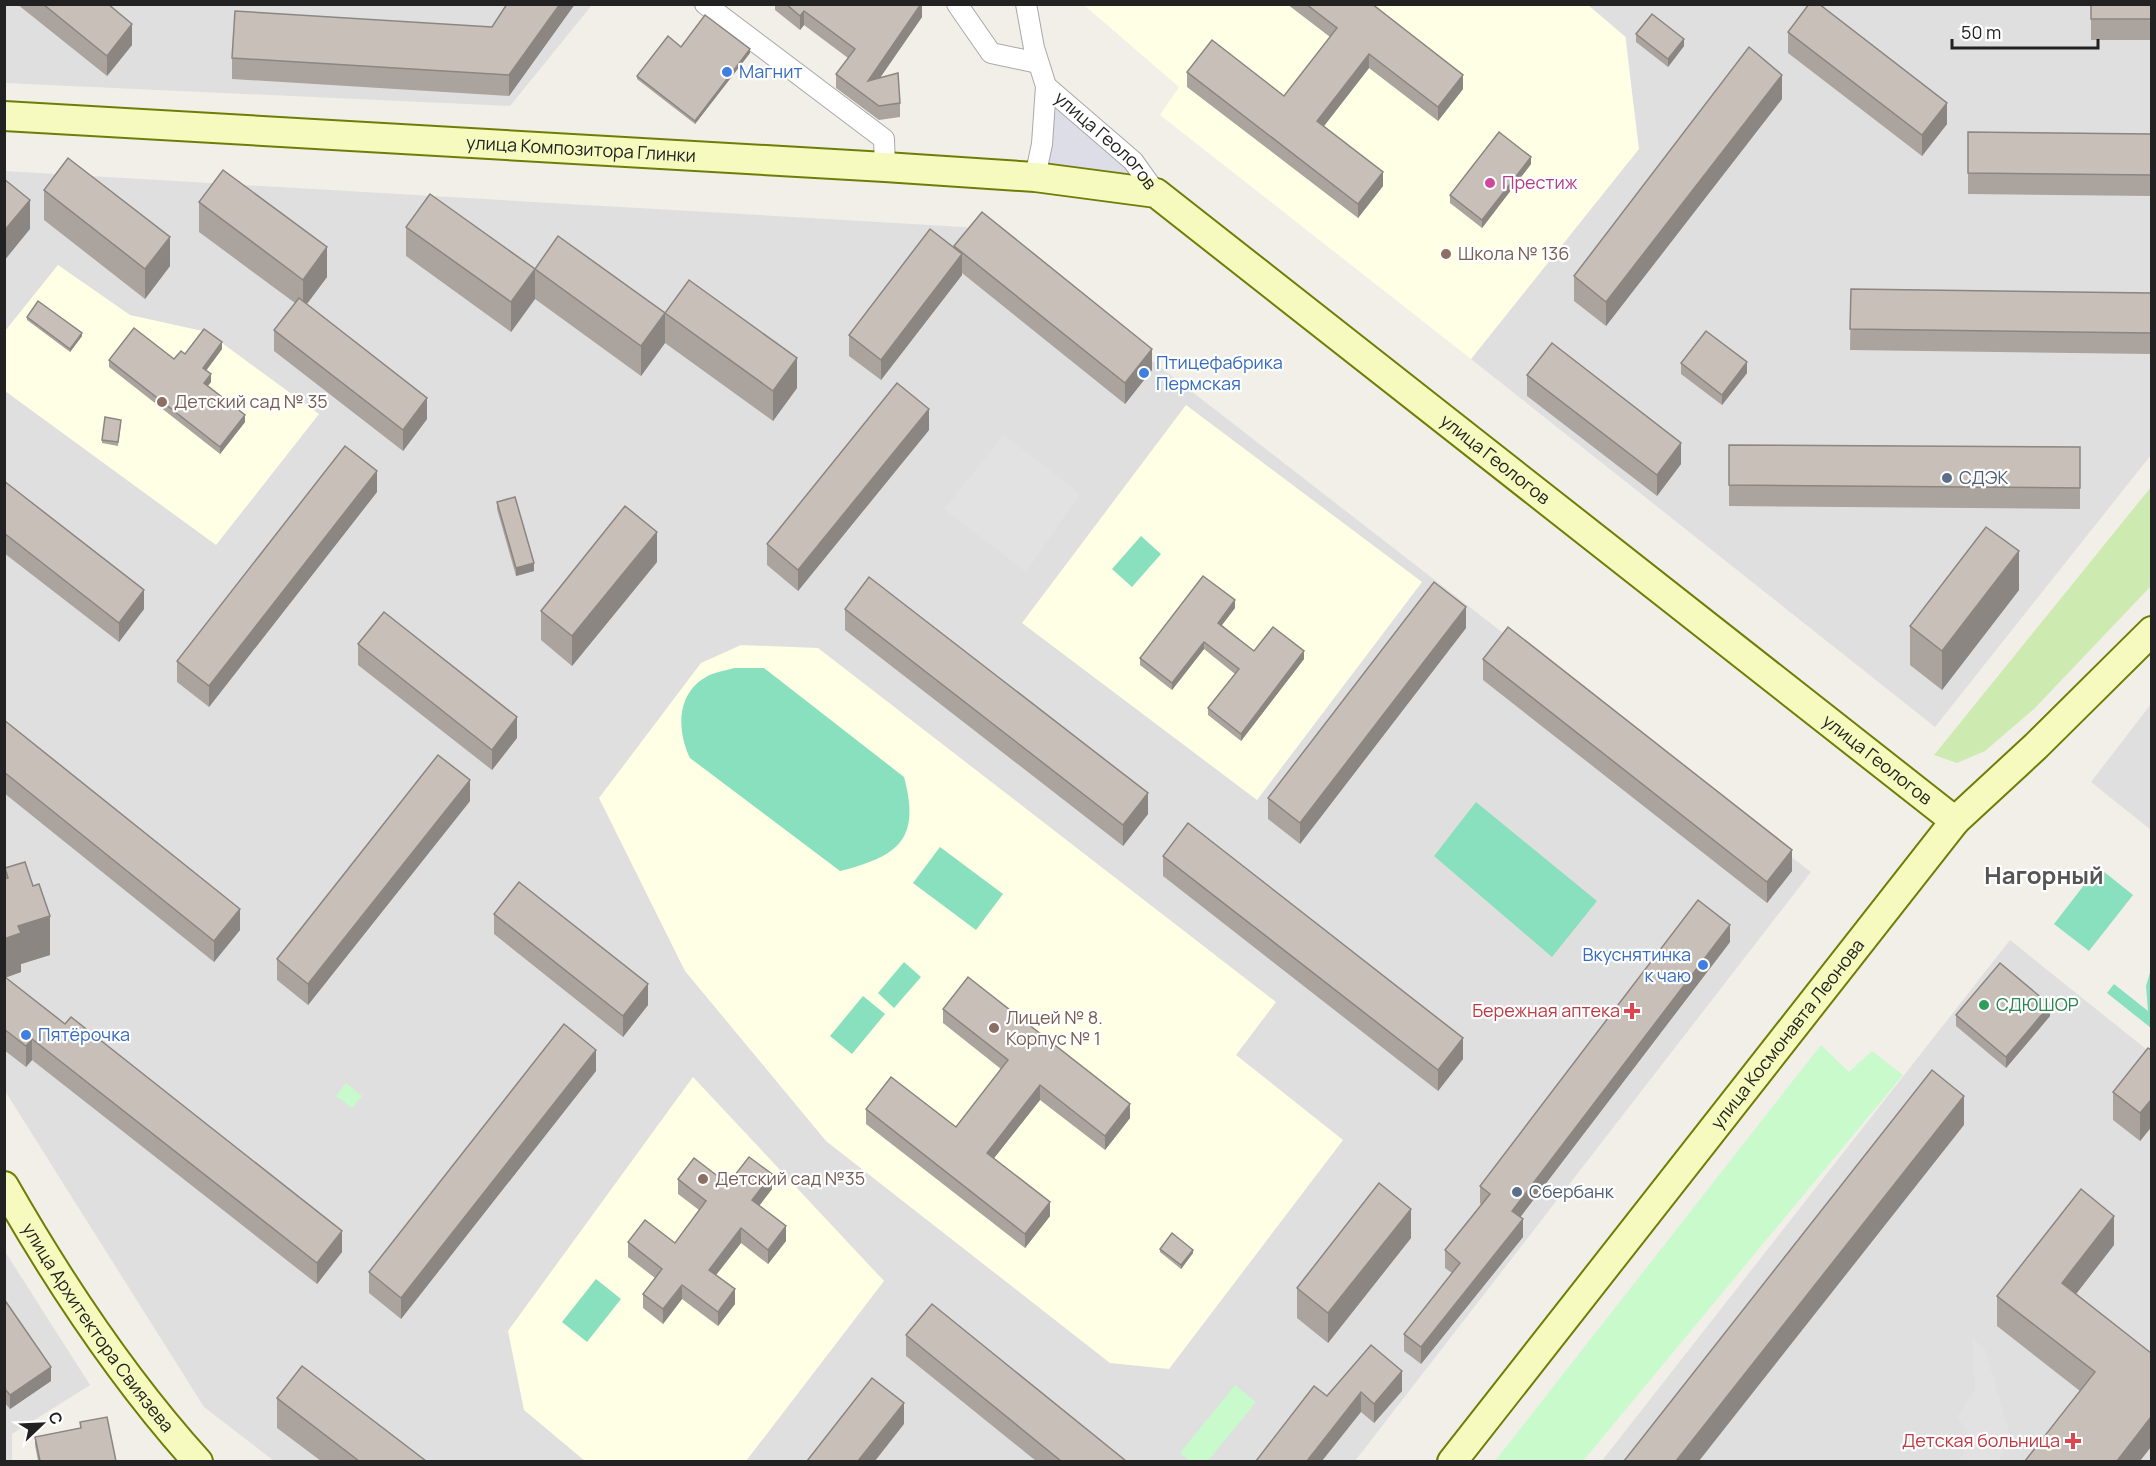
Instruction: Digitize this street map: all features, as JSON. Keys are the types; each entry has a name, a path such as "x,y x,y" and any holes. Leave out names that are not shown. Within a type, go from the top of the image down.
{"street":[{"path":"705,4 884,139 885,167"},
{"path":"957,4 991,53 1038,63"},
{"path":"1026,4 1038,63 1046,86 1042,144 1035,177"},
{"name":"улица Геологов","path":"1046,86 1133,160 1156,193 1955,821"},
{"name":"улица Композитора Глинки","path":"4,116 1035,177 1156,193"},
{"name":"улица Космонавта Леонова","path":"1452,1461 1955,821 2036,746 2151,631"},
{"name":"улица Архитектора Свиязева","path":"4,1186 111,1356 193,1460"}],"shaded area":[{"path":"5,5 592,5 510,106 5,83"},
{"name":"Школа № 136","path":"1084,5 1588,5 1625,37 1639,149 1471,359 1160,115 1179,87"},
{"path":"1588,5 2151,5 2151,455 1935,727 1471,359 1638,149 1626,37"},
{"path":"1046,86 1156,193 1035,177"},
{"path":"5,171 981,228 1811,872 1355,1461 274,1461 204,1407 5,1091"},
{"name":"Детский сад № 35","path":"58,265 130,315 207,332 319,414 216,545 5,391 5,331"},
{"path":"1186,405 1422,582 1257,800 1022,623"},
{"path":"1004,435 1080,494 1026,572 944,509"},
{"name":"Лицей № 8. Корпус № 1","path":"741,645 818,648 1276,1002 1236,1055 1343,1140 1169,1369 1110,1363 826,1141 685,971 599,798 701,663"},
{"path":"2151,704 2151,830 2091,782"},
{"path":"2010,940 2151,1053 2151,1461 1601,1462"},
{"name":"Детский сад №35","path":"693,1077 884,1281 746,1461 585,1461 524,1410 508,1331"},
{"path":"4,1250 90,1385 12,1434 12,1462 4,1461"},
{"path":"1972,1338 1985,1349 2012,1442 1998,1461 1958,1461 1974,1440 1957,1417 1975,1389"}],"green space":[{"path":"2151,487 2151,586 2034,709 1985,751 1957,763 1934,755"},
{"path":"1141,536 1161,554 1132,587 1112,569"},
{"path":"734,668 764,668 904,777 909,799 909,816 907,830 900,842 877,859 840,871 690,758 681,725 684,703 696,684 706,677"},
{"path":"1476,802 1597,901 1552,957 1434,856"},
{"path":"940,847 1003,894 976,930 913,883"},
{"path":"2098,867 2133,895 2089,951 2054,924"},
{"path":"904,962 921,977 894,1008 878,993"},
{"path":"2151,969 2151,1028 2107,993 2114,984 2148,1011 2146,986"},
{"path":"863,996 885,1014 852,1054 830,1036"},
{"path":"1821,1045 1849,1072 1872,1051 1903,1075 1583,1461 1495,1461"},
{"path":"346,1083 362,1096 352,1108 336,1096"},
{"path":"596,1279 621,1299 587,1342 562,1322"},
{"path":"1235,1385 1256,1402 1208,1461 1190,1461 1180,1453"}],"building":[{"path":"43,4 108,4 132,24 107,56"},
{"path":"507,4 560,4 509,75 232,58 235,11 492,27"},
{"path":"786,4 921,4 868,81 898,73 900,103 879,106 836,74 855,49 804,11 800,16"},
{"path":"1306,4 1372,4 1463,75 1438,107 1369,54 1317,121 1383,172 1358,204 1187,72 1212,40 1284,96 1337,28"},
{"path":"1809,4 1819,4 1947,103 1922,135 1788,32"},
{"path":"2091,4 2151,4 2151,19 2091,19"},
{"path":"1652,14 1684,39 1668,59 1636,34"},
{"path":"705,15 750,49 695,121 637,76 668,36 681,47"},
{"path":"1749,47 1782,75 1606,302 1574,276"},
{"name":"Престиж","path":"1499,132 1531,157 1482,220 1450,195"},
{"path":"1968,132 2151,134 2151,175 1968,173"},
{"path":"68,158 170,237 145,269 44,190"},
{"path":"223,170 327,247 303,280 199,202"},
{"path":"4,179 30,200 4,231"},
{"path":"430,194 535,269 511,302 406,227"},
{"path":"982,212 1152,349 1125,383 954,246"},
{"path":"930,229 962,254 881,360 849,335"},
{"path":"558,236 665,313 641,346 535,269"},
{"path":"689,280 797,358 773,391 665,313"},
{"path":"1851,289 2151,293 2151,333 1850,329"},
{"path":"299,298 427,398 403,430 274,330"},
{"path":"38,301 82,333 70,349 27,317"},
{"path":"134,328 174,359 181,351 185,354 204,329 222,342 203,368 211,374 204,383 245,415 220,447 109,360"},
{"path":"1706,331 1747,362 1722,395 1681,363"},
{"path":"1552,343 1681,443 1657,475 1527,375"},
{"path":"897,383 929,409 798,570 767,544"},
{"path":"105,417 121,420 118,442 102,440"},
{"path":"1729,445 2080,447 2080,488 1729,485"},
{"path":"345,446 377,471 209,686 177,661"},
{"path":"4,481 144,590 119,623 4,533"},
{"path":"515,497 534,563 516,568 497,502"},
{"path":"625,506 657,532 572,636 541,611"},
{"path":"1986,527 2019,551 1942,651 1910,626"},
{"path":"1203,576 1235,600 1218,623 1254,651 1273,627 1304,651 1241,734 1208,708 1239,669 1204,642 1172,683 1140,658"},
{"path":"869,577 1148,793 1123,825 845,609"},
{"path":"1434,582 1466,607 1300,823 1268,798"},
{"path":"384,612 517,717 492,750 358,644"},
{"path":"1508,627 1792,850 1767,882 1483,659"},
{"path":"4,720 240,909 214,941 4,772"},
{"path":"438,755 470,780 308,984 277,959"},
{"path":"1188,823 1463,1038 1438,1070 1163,856"},
{"path":"25,862 33,886 39,884 50,916 18,926 21,933 4,939 4,879 8,878 5,868"},
{"path":"519,882 648,984 623,1016 494,914"},
{"path":"1698,900 1730,925 1512,1211 1523,1219 1421,1347 1404,1334 1460,1263 1445,1250 1490,1194 1480,1186"},
{"path":"2000,963 2050,1005 2006,1057 1956,1015"},
{"path":"5,977 65,1024 71,1017 342,1231 317,1263 32,1039 26,1046 4,1029"},
{"path":"968,977 1130,1104 1105,1136 1040,1085 987,1153 1050,1202 1025,1234 866,1109 891,1077 956,1127 1008,1060 943,1009"},
{"path":"564,1024 596,1050 401,1298 369,1272"},
{"path":"2148,1048 2151,1050 2151,1100 2140,1113 2113,1092"},
{"path":"1932,1070 1964,1096 1676,1461 1624,1461"},
{"path":"749,1157 772,1174 752,1200 786,1226 768,1250 741,1228 709,1270 735,1289 718,1312 682,1285 663,1309 643,1294 662,1269 628,1242 645,1220 675,1243 706,1201 678,1179 694,1158 728,1184"},
{"path":"1379,1183 1411,1209 1328,1313 1297,1288"},
{"path":"2081,1189 2114,1216 2062,1283 2151,1353 2151,1417 2117,1461 2025,1461 2095,1372 1997,1296"},
{"path":"1172,1233 1193,1250 1181,1265 1160,1249"},
{"path":"4,1299 51,1367 10,1395 4,1388"},
{"path":"932,1304 1126,1461 1061,1461 906,1335"},
{"path":"1371,1345 1402,1371 1374,1404 1361,1392 1307,1461 1256,1461 1314,1386 1327,1396"},
{"path":"302,1366 426,1461 359,1461 277,1398"},
{"path":"872,1378 904,1403 858,1461 807,1461"},
{"path":"107,1417 116,1461 40,1461 35,1437 81,1428 80,1422"}],"place":[{"name":"Магнит","path":"727,72"},
{"name":"Престиж","path":"1490,183"},
{"name":"Школа № 136","path":"1446,254"},
{"name":"Птицефабрика Пермская","path":"1144,373"},
{"name":"Детский сад № 35","path":"162,402"},
{"name":"СДЭК","path":"1947,478"},
{"name":"Вкуснятинка к чаю","path":"1703,965"},
{"name":"СДЮШОР","path":"1984,1005"},
{"name":"Бережная аптека","path":"1632,1011"},
{"name":"Лицей № 8. Корпус № 1","path":"994,1028"},
{"name":"Пятёрочка","path":"26,1035"},
{"name":"Детский сад №35","path":"703,1179"},
{"name":"Сбербанк","path":"1517,1192"},
{"name":"Детская больница","path":"2073,1441"}],"district":[{"name":"Нагорный","path":"2044,876"}]}
